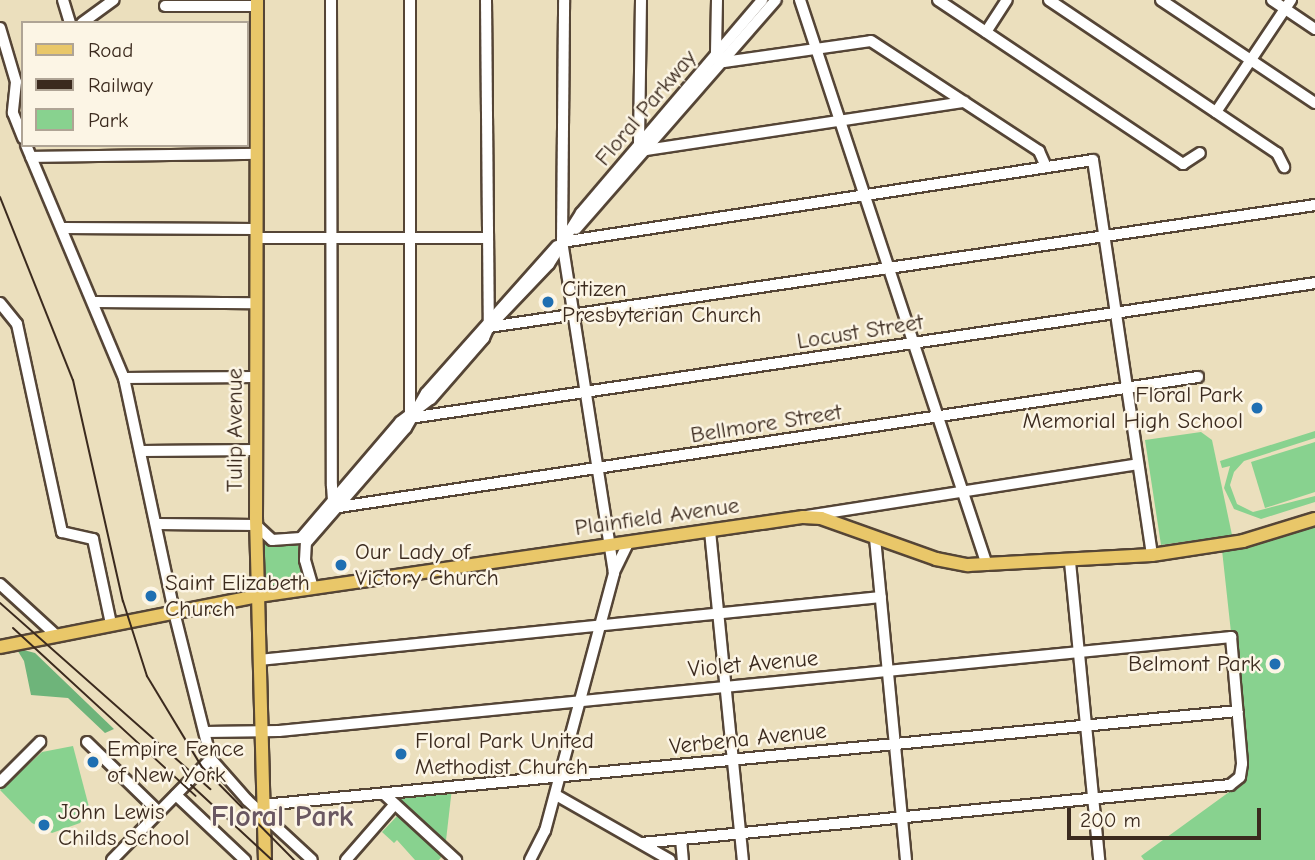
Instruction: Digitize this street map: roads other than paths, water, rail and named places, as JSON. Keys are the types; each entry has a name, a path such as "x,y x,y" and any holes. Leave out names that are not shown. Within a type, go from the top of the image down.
{"main road":[{"name":"Tulip Avenue","path":"257,3 252,80 256,154 256,525 265,860"},
{"name":"Plainfield Avenue","path":"0,647 258,596 627,545 803,517 839,524 950,563 987,565 1152,555 1243,541 1315,519"}],"street":[{"path":"63,0 69,21"},
{"path":"85,21 114,0"},
{"path":"331,0 336,504"},
{"path":"410,0 410,418"},
{"path":"486,0 486,238 489,327 573,317 1315,205"},
{"path":"564,0 562,242 614,573"},
{"path":"641,0 642,148"},
{"path":"717,0 720,58 871,41 1039,151 1046,167"},
{"name":"Floral Parkway","path":"720,58 762,0"},
{"name":"Floral Parkway","path":"304,540 720,58 776,0"},
{"path":"800,0 987,565"},
{"path":"938,0 1183,164 1200,153"},
{"path":"985,32 1007,0"},
{"path":"1049,0 1278,153 1284,167"},
{"path":"1161,0 1315,103"},
{"path":"1272,0 1288,4 1315,29"},
{"path":"165,6 257,3"},
{"path":"1216,112 1288,4"},
{"path":"0,28 13,70 20,82 13,113 21,133"},
{"path":"13,70 21,65"},
{"name":"Floral Parkway","path":"642,148 699,142 964,102"},
{"path":"27,147 124,378 142,451 174,612 211,758 312,860"},
{"path":"31,157 256,154"},
{"path":"562,242 1093,160 1152,555"},
{"path":"62,228 256,233 332,239 486,238"},
{"name":"Locust Street","path":"410,418 1315,283"},
{"path":"94,302 256,303"},
{"path":"0,303 17,324 62,532 93,539 111,624"},
{"path":"124,378 256,377"},
{"name":"Bellmore Street","path":"336,504 597,469 1198,377"},
{"path":"142,451 256,450"},
{"path":"803,517 1138,464"},
{"path":"839,524 850,509"},
{"path":"157,524 256,525 272,540 304,540 305,560 313,588"},
{"path":"710,531 743,860"},
{"path":"875,538 906,860"},
{"path":"530,860 545,831 614,573 627,545"},
{"path":"1070,562 1100,860"},
{"path":"0,584 57,636"},
{"path":"259,660 881,597"},
{"name":"Violet Avenue","path":"205,732 261,730 581,701 1231,637 1237,710"},
{"path":"642,843 1234,784 1242,764 1237,710"},
{"name":"Verbena Avenue","path":"263,810 384,794 1237,710"},
{"path":"0,782 40,742"},
{"path":"87,742 159,812"},
{"path":"112,860 211,758"},
{"path":"0,764 9,773"},
{"path":"384,794 451,858"},
{"path":"176,795 245,860"},
{"path":"556,795 670,860"},
{"path":"345,860 395,804"},
{"path":"681,839 683,860"}],"railway":[{"path":"0,197 73,380 123,601 147,676 202,767 294,860"},
{"path":"0,603 210,789"},
{"path":"13,628 196,796"},
{"path":"191,785 272,860"}],"place":[{"name":"Citizen Presbyterian Church","path":"548,302"},
{"name":"Floral Park Memorial High School","path":"1257,408"},
{"name":"Our Lady of Victory Church","path":"341,565"},
{"name":"Saint Elizabeth Church","path":"151,596"},
{"name":"Belmont Park","path":"1275,664"},
{"name":"Floral Park United Methodist Church","path":"401,754"},
{"name":"Empire Fence of New York","path":"93,762"},
{"name":"John Lewis Childs School","path":"44,825"}],"district":[{"name":"Floral Park","path":"282,817"}]}
